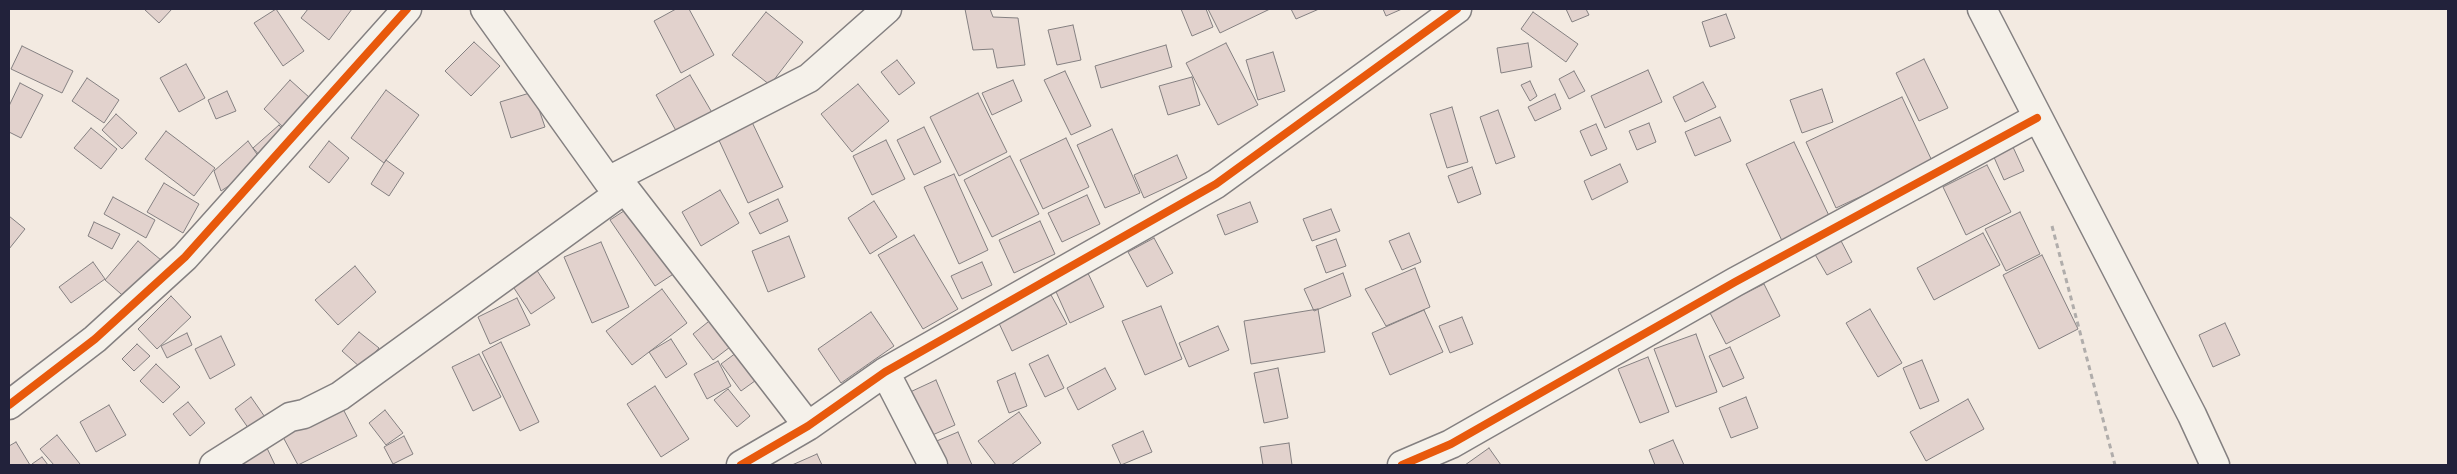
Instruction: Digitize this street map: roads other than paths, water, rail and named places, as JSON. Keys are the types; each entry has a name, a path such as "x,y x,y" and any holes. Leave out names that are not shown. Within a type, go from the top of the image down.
{"street":[{"path":"9,405 94,339 185,257 407,9"},
{"path":"486,9 617,185 808,426"},
{"path":"214,465 283,421 304,414 340,396 617,185 809,78 887,9"},
{"path":"741,465 808,426 885,372 1216,184 1457,9"},
{"path":"1982,9 2192,415 2215,465"},
{"path":"1402,465 1451,444 1735,282 2037,118"},
{"path":"885,372 933,465"}]}
